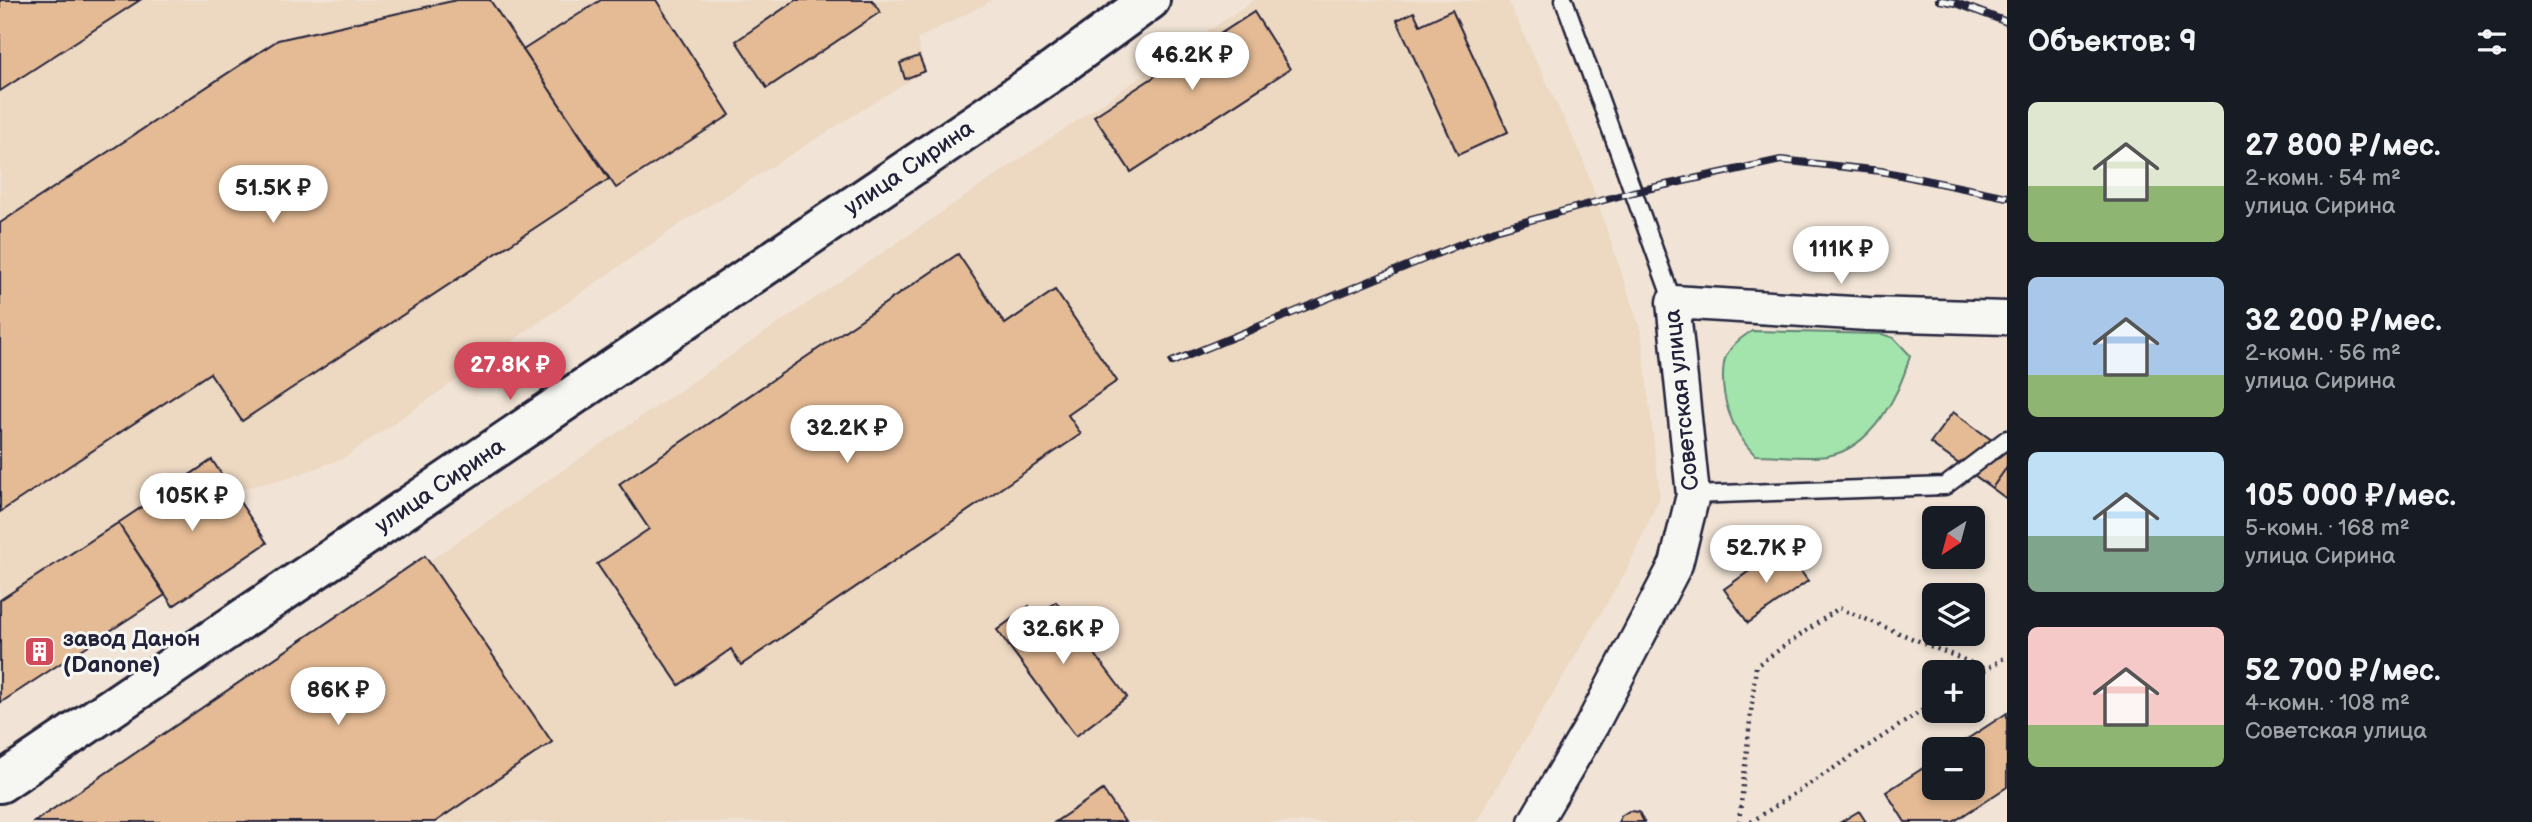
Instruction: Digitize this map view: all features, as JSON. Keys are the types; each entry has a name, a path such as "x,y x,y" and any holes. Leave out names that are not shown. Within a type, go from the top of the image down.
{"street":[{"name":"улица Сирина","path":"0,783 1053,71 1150,0"},
{"path":"1673,302 1868,314 2007,318"},
{"name":"Советская улица","path":"1535,822 1592,725 1676,564 1693,495 1673,302"}],"lane":[{"name":"Советская улица","path":"1564,0 1673,302"},
{"path":"1693,495 1945,486 2007,439"}],"path":[{"path":"1739,822 1756,666 1839,608 1986,669 2007,656"},
{"path":"1751,822 1922,711"}],"shaded area":[{"path":"0,0 993,0 917,39 925,71 686,220 344,458 289,478 232,491 212,460 0,600"},
{"path":"1254,0 1508,1 1583,159 1641,331 1660,497 1628,568 1476,822 45,822"}],"green space":[{"path":"1752,331 1882,334 1894,338 1910,355 1891,403 1870,432 1857,443 1827,456 1755,455 1740,436 1729,413 1723,375 1724,363 1731,348"}],"building":[{"path":"0,0 140,0 0,91"},
{"path":"457,0 490,0 609,179 242,421 210,373 0,512 0,223 278,40"},
{"path":"601,0 656,0 730,115 616,188 523,50"},
{"path":"796,0 872,0 880,12 767,88 736,41"},
{"path":"1452,10 1508,132 1458,155 1397,20 1414,12 1420,25"},
{"path":"1254,12 1290,69 1131,172 1094,116"},
{"path":"919,56 925,71 905,79 900,63"},
{"path":"958,254 1005,324 1055,290 1117,381 1068,415 1081,434 741,665 731,649 679,685 597,564 649,529 619,484"},
{"path":"1953,412 2007,451 2007,467 1992,488 1930,443"},
{"path":"212,460 267,543 173,606 118,523"},
{"path":"2007,467 2007,499 1992,488"},
{"name":"завод Данон (Danone)","path":"118,523 165,595 0,703 0,600"},
{"path":"1783,547 1808,581 1748,623 1724,589"},
{"path":"425,556 552,742 435,822 34,822"},
{"path":"1056,602 1127,697 1076,736 997,630 1029,606 1037,617"},
{"path":"2007,713 2007,787 1953,822 1905,822 1886,792 1922,769 1922,800 1985,800 1985,737 1970,737"},
{"path":"1103,790 1125,822 1055,822"},
{"path":"1629,811 1639,812 1644,822 1619,822 1621,816"},
{"path":"1859,811 1866,822 1841,822"}],"railway":[{"path":"1939,0 1956,3 2007,22"},
{"path":"1172,362 1495,230 1633,192 1781,160 1881,171 2007,197"}],"place":[{"name":"завод Данон (Danone)","path":"40,652"}]}
